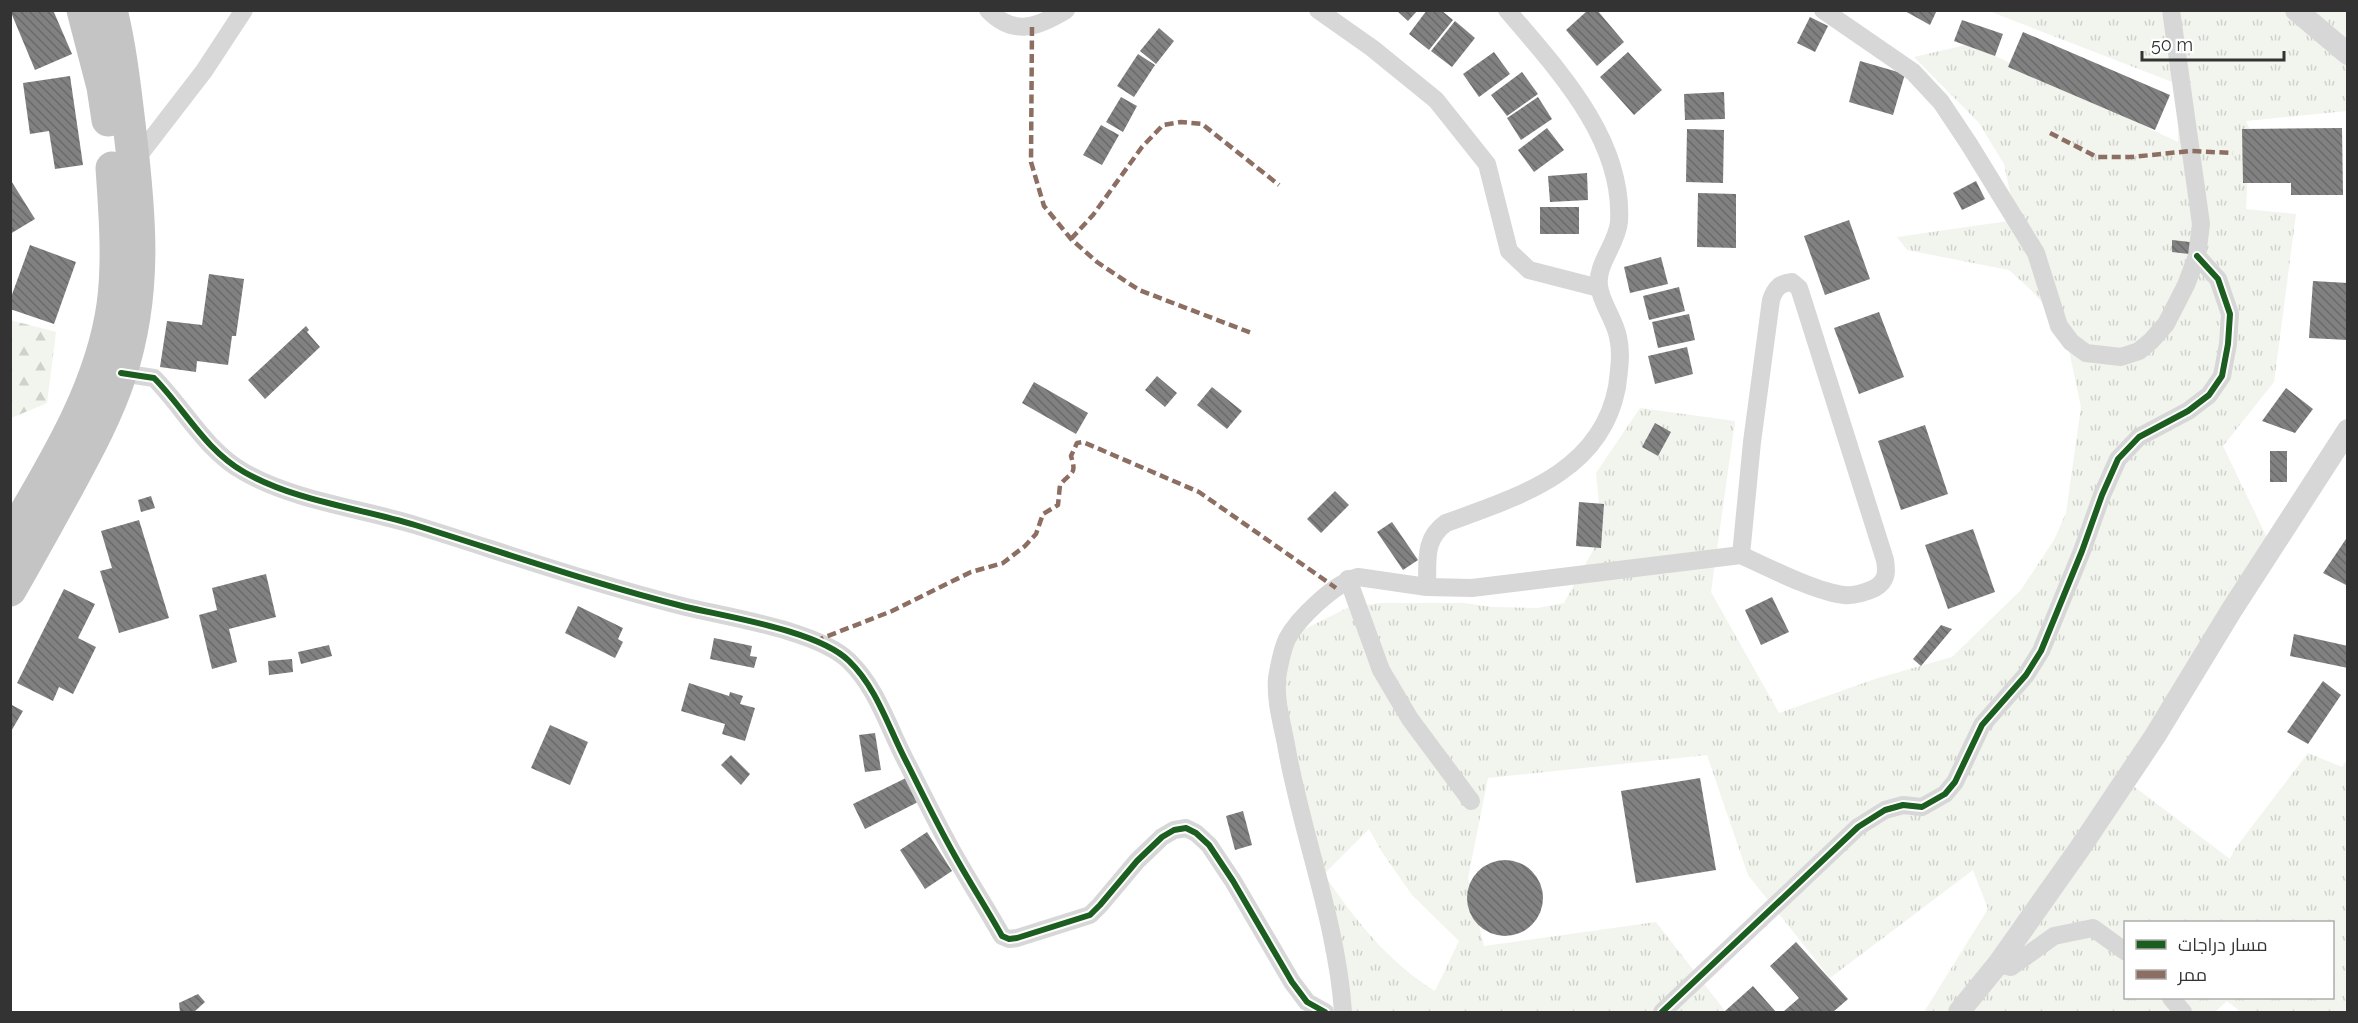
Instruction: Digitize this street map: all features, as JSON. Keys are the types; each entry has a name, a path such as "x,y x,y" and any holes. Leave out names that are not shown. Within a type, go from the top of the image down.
{"highway":[{"path":"10,539 65,440 90,387 106,341 113,303 116,244 109,127 100,76 83,10"},
{"path":"10,590 88,450 121,373 139,290 140,243 134,163 121,56 111,10"}],"street":[{"path":"134,163 204,71 244,10"},
{"path":"988,10 998,20 1013,27 1032,27 1066,10"},
{"path":"1318,10 1372,48 1436,100 1480,155 1487,164 1509,251 1529,270 1599,288"},
{"path":"1427,587 1430,539 1436,530 1446,523 1530,491 1558,475 1585,451 1600,432 1614,403 1620,369 1618,337 1599,288 1599,276 1619,224 1617,193 1609,157 1595,126 1572,91 1507,10"},
{"path":"1823,10 1913,72 1941,102 2036,253 2059,326 2071,342 2086,353 2121,357 2139,351 2166,324 2197,256 2201,224 2171,10"},
{"path":"2296,10 2348,54"},
{"path":"1662,1012 1858,827 1885,810 1903,805 1922,807 1935,801 1946,794 1955,782 1982,725 2026,675 2041,651 2118,459 2139,437 2188,411 2209,395 2222,376 2228,344 2230,314 2218,279 2197,256"},
{"path":"1343,1012 1338,962 1295,792 1277,695 1284,650 1294,627 1309,611 1348,579 1358,577 1427,587 1472,588 1741,555 1790,577 1845,595 1873,589 1882,583 1887,571 1801,294 1799,288 1792,282 1777,287 1771,300 1752,442 1741,555"},
{"path":"121,373 154,378 217,452 243,472 277,487 415,525 582,579 686,607 744,619 831,646 848,659 873,692 955,856 1002,936 1009,939 1089,915 1137,861 1162,837 1174,830 1186,828 1196,833 1209,845 1233,881 1292,982 1307,1002 1325,1012"},
{"path":"1959,1012 1998,964 2155,736 2231,611 2348,430"},
{"path":"1348,579 1382,670 1410,719 1471,801"},
{"path":"1998,964 2011,967 2054,936 2094,928 2124,950"},
{"path":"2172,999 2183,1012"}],"green space":[{"path":"1989,11 2347,11 2347,111 2246,121 2250,130 2246,209 2296,214 2274,382 2223,446 2269,542 2132,785 2230,859 2234,850 2308,753 2342,767 2347,760 2347,1012 2241,1012 2227,1001 2215,1012 1924,1012 1988,909 1973,870 1830,978 1748,875 1707,755 1488,778 1468,878 1484,946 1656,922 1726,1012 1337,1012 1279,705 1295,634 1349,607 1381,603 1464,603 1492,607 1538,608 1564,603 1602,534 1596,473 1640,408 1735,421 1711,592 1779,713 1878,678 1952,657 2021,590 2054,540 2066,513 2081,407 2064,327 2032,291 2009,270 1907,250 1897,237 2016,220 2004,164 1979,123 1914,57 1970,44 2178,142 2180,85","holes":["1369,829 1412,895 1459,941 1435,991 1418,980 1388,954 1347,907 1324,874"]},
{"path":"10,320 56,332 47,403 11,418"}],"building":[{"path":"10,10 53,10 72,54 35,70"},
{"path":"1396,10 1418,10 1408,21"},
{"path":"1427,10 1441,10 1453,20 1429,50 1409,34"},
{"path":"1588,10 1597,10 1624,42 1597,66 1566,30"},
{"path":"1903,10 1937,10 1930,25"},
{"path":"1810,17 1828,26 1815,52 1797,43"},
{"path":"1962,20 2003,34 1995,56 1954,41"},
{"path":"1455,21 1475,38 1452,67 1431,51"},
{"path":"1159,28 1174,41 1156,64 1140,51"},
{"path":"2023,32 2170,95 2155,130 2008,67"},
{"path":"1494,52 1510,74 1479,97 1463,74"},
{"path":"1628,52 1662,90 1634,115 1600,77"},
{"path":"1138,54 1155,65 1134,97 1117,86"},
{"path":"1860,61 1905,74 1893,115 1849,102"},
{"path":"1522,72 1538,94 1507,116 1491,95"},
{"path":"70,76 83,165 55,169 49,131 30,134 23,83"},
{"path":"1724,92 1725,119 1685,120 1684,94"},
{"path":"1121,97 1137,106 1123,132 1106,122"},
{"path":"1538,97 1552,119 1521,140 1507,118"},
{"path":"1101,125 1119,135 1102,165 1083,155"},
{"path":"1547,128 1564,150 1534,172 1518,150"},
{"path":"2342,128 2343,195 2291,195 2291,183 2243,183 2242,129"},
{"path":"1687,129 1724,130 1723,183 1686,182"},
{"path":"1587,173 1588,200 1550,202 1548,176"},
{"path":"10,179 35,219 10,234"},
{"path":"1976,181 1985,199 1962,210 1953,193"},
{"path":"1698,193 1736,194 1736,248 1697,247"},
{"path":"1540,207 1579,207 1579,234 1540,234"},
{"path":"1849,220 1870,279 1825,295 1804,236"},
{"path":"2172,240 2190,242 2189,254 2172,252"},
{"path":"30,245 76,262 54,324 10,309 10,300"},
{"path":"1661,257 1668,284 1630,293 1624,267"},
{"path":"209,274 244,279 236,336 232,336 228,365 197,361 196,372 160,367 167,321 202,325"},
{"path":"2313,281 2348,283 2348,340 2309,338"},
{"path":"1679,287 1685,311 1649,320 1643,296"},
{"path":"1879,312 1904,377 1859,394 1834,328"},
{"path":"1689,314 1695,340 1658,348 1652,322"},
{"path":"306,326 309,330 307,332 320,347 265,399 248,380"},
{"path":"1687,347 1693,374 1655,384 1648,356"},
{"path":"1157,376 1177,393 1165,407 1145,390"},
{"path":"1034,382 1088,413 1076,434 1022,403"},
{"path":"1212,387 1242,411 1227,429 1197,405"},
{"path":"2286,388 2313,409 2295,433 2262,421"},
{"path":"1655,423 1671,432 1658,456 1642,447"},
{"path":"1925,425 1948,494 1901,510 1878,441"},
{"path":"2270,451 2287,451 2287,482 2270,482"},
{"path":"1335,491 1349,505 1321,533 1307,519"},
{"path":"151,496 155,508 141,512 138,500"},
{"path":"1579,502 1604,504 1601,548 1576,546"},
{"path":"139,520 169,618 119,633 100,571 112,568 101,531"},
{"path":"1392,522 1418,560 1403,570 1377,532"},
{"path":"1973,529 1995,592 1948,609 1925,545"},
{"path":"2348,536 2348,586 2323,573"},
{"path":"266,574 276,617 229,629 237,662 212,669 199,615 217,610 212,588"},
{"path":"64,589 95,604 78,638 96,647 73,694 59,687 53,701 17,683"},
{"path":"1772,597 1789,632 1761,645 1745,610"},
{"path":"578,606 623,628 618,639 623,642 615,658 565,633"},
{"path":"1941,625 1952,629 1921,666 1913,659"},
{"path":"2294,634 2348,646 2348,668 2290,656"},
{"path":"714,638 752,646 750,656 757,657 754,668 710,659"},
{"path":"329,645 332,656 301,664 298,652"},
{"path":"292,659 293,672 269,675 268,661"},
{"path":"2323,681 2341,695 2308,744 2287,732"},
{"path":"689,683 729,696 730,692 743,696 740,704 755,708 745,741 722,734 725,724 681,711"},
{"path":"10,704 23,711 10,733"},
{"path":"550,725 588,742 570,785 531,768"},
{"path":"875,733 881,770 865,772 859,735"},
{"path":"731,755 750,774 741,785 721,765"},
{"path":"906,778 918,802 865,829 853,804"},
{"path":"1700,778 1716,870 1636,883 1621,791"},
{"path":"1243,811 1252,845 1235,850 1226,816"},
{"path":"927,832 952,871 925,889 900,850"},
{"path":"1505,860 1520,863 1532,871 1540,883 1543,898 1540,913 1532,925 1520,933 1505,936 1490,933 1478,925 1470,913 1467,898 1470,883 1478,871 1490,863"},
{"path":"1796,942 1848,999 1833,1012 1783,1012 1799,998 1770,966"},
{"path":"1753,986 1776,1012 1725,1011"},
{"path":"198,994 205,1002 194,1012 180,1012 179,1003"}],"marked path":[{"path":"1032,27 1031,162 1044,206 1071,239 1097,262 1139,290 1254,334"},
{"path":"1071,239 1093,215 1142,147 1163,125 1181,122 1202,124 1279,185"},
{"path":"2050,133 2097,157 2132,157 2190,151 2233,153"},
{"path":"815,641 892,611 971,572 1003,563 1036,534 1043,514 1058,505 1060,485 1074,467 1071,456 1077,443 1083,442 1199,492 1336,588"}],"cycle path":[{"path":"1662,1012 1858,827 1885,810 1903,805 1922,807 1945,794 1955,782 1982,725 2026,675 2041,651 2118,459 2139,437 2188,411 2209,395 2222,376 2228,344 2230,314 2218,279 2197,256"},
{"path":"121,373 154,378 206,440 230,463 284,490 415,525 652,598 772,626 817,641 835,650 849,661 868,684 949,845 1002,936 1009,939 1090,915 1137,861 1162,837 1174,830 1186,828 1196,833 1209,845 1233,881 1292,982 1307,1002 1325,1012"}]}
